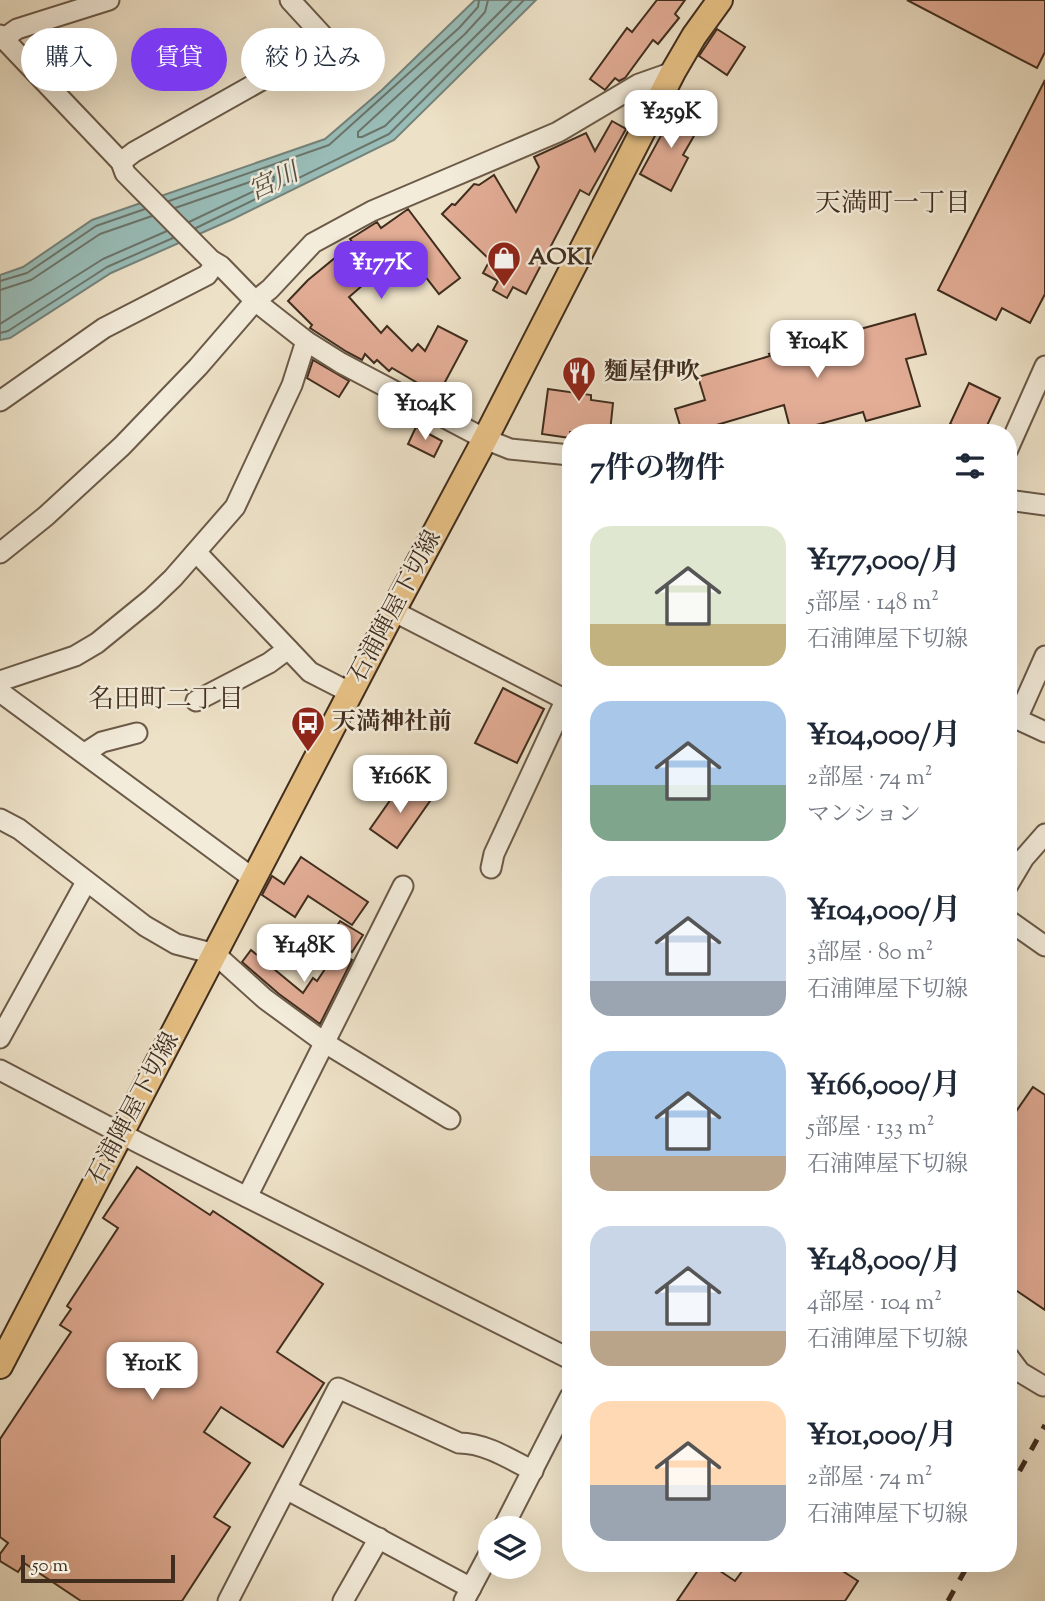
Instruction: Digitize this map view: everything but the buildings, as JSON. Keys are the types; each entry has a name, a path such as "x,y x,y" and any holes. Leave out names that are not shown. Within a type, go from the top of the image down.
{"main road":[{"name":"石浦陣屋下切線","path":"0,1366 485,439 673,72 720,0"}],"street":[{"path":"108,0 17,29 2,37 213,262 221,266 255,301 306,341 341,363 485,439 510,449 562,454"},
{"path":"123,167 134,152 321,43 290,0"},
{"path":"0,553 72,494 122,446 198,367 255,301 270,289 313,243 339,227 558,132 639,84 673,72"},
{"path":"0,401 104,328 207,275 213,262"},
{"path":"0,681 75,656 97,643 151,599 196,552 235,508 292,385 306,341"},
{"path":"1017,429 1045,366"},
{"path":"1017,501 1045,505"},
{"path":"196,552 310,672 351,693"},
{"path":"393,611 562,697"},
{"path":"196,701 269,663 288,649"},
{"path":"1045,656 1017,719 1045,732"},
{"path":"0,692 254,878"},
{"path":"491,868 494,854 562,712"},
{"path":"85,753 102,742 137,733"},
{"path":"0,819 19,829 145,926 176,944 215,954 265,999 325,1043 450,1119"},
{"path":"1017,870 1045,834"},
{"path":"0,1038 86,882"},
{"path":"247,1197 403,886"},
{"path":"1017,926 1045,946"},
{"path":"0,1070 562,1355"},
{"path":"1017,1368 1043,1386"},
{"path":"228,1601 338,1388 458,1443 469,1443 494,1451 533,1471"},
{"path":"509,1516 562,1413"},
{"path":"286,1489 379,1538 471,1596 478,1579"},
{"path":"343,1601 379,1538"}],"water":[{"name":"宮川","path":"475,0 536,0 394,140 233,219 111,273 10,338 0,340 0,275 23,267 92,220 325,139 381,91 385,91 385,87"}],"railway":[{"path":"1017,1476 1045,1425"},
{"path":"948,1601 964,1572"}],"place":[{"name":"AOKI","path":"504,288"},
{"name":"麵屋伊吹","path":"579,403"},
{"name":"天満神社前","path":"308,753"}],"district":[{"name":"天満町一丁目","path":"893,204"},
{"name":"名田町二丁目","path":"166,700"}]}
